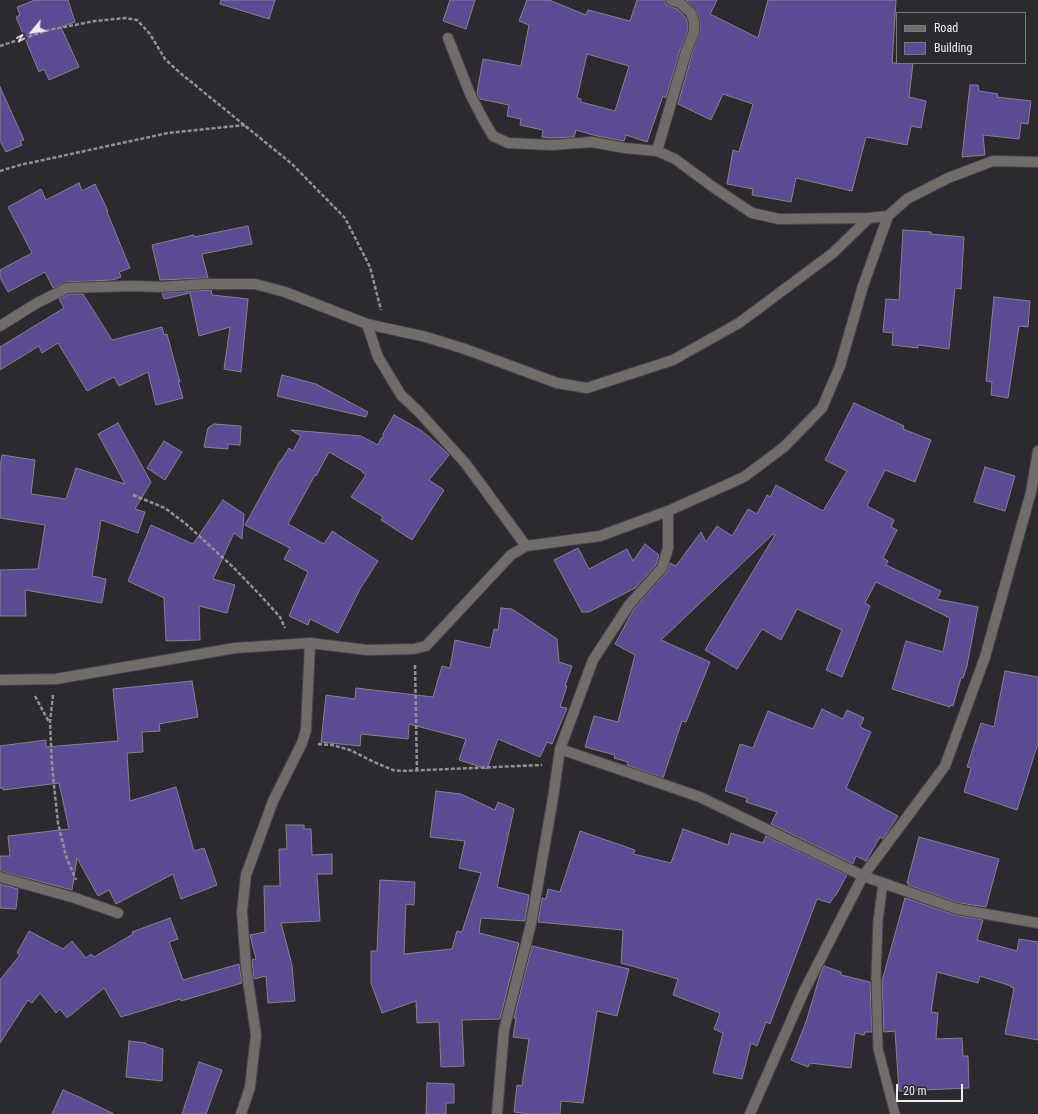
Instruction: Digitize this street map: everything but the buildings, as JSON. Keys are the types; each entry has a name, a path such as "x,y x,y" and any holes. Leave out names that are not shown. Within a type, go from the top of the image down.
{"street":[{"path":"657,151 686,52 694,32 694,22 691,13 680,3 671,0"},
{"path":"448,38 470,94 493,136 508,143 551,145 592,142 625,148 657,151 676,160 752,213 779,219 869,218 888,216"},
{"path":"0,680 59,678 235,648 310,643 367,650 414,649 426,646 511,555 526,546 600,536 668,510 744,477 784,447 822,408 840,366 863,286 888,216 907,199 948,178 993,161 1038,162"},
{"path":"0,326 37,303 67,288 255,284 285,292 368,324 432,339 465,349 557,383 587,388 673,360 739,323 833,253 869,218"},
{"path":"368,324 378,357 401,395 419,412 466,464 526,546"},
{"path":"750,1114 804,991 863,876 945,766 986,657 1031,492 1038,451"},
{"path":"497,1114 504,1030 531,924 559,764 560,749 593,660 629,605 662,568 668,548 668,510"},
{"path":"240,1114 250,1086 256,1035 246,967 242,912 246,875 273,801 302,743 306,730 310,643"},
{"path":"560,749 700,797 863,876 883,884 958,909 1038,923"},
{"path":"0,877 85,901 118,913"}],"lane":[{"path":"883,884 878,921 876,968 878,1049 895,1114"}],"path":[{"path":"0,46 49,30 95,21 126,18 137,20 150,34 165,59 292,164 345,218 370,267 386,328"},
{"path":"0,170 168,133 245,125"},
{"path":"133,495 165,508 186,524 233,567 280,617 293,644"},
{"path":"414,649 418,771"},
{"path":"59,678 54,690 50,722 52,766 58,823 66,856 85,901"},
{"path":"26,680 50,722"},
{"path":"302,743 332,745 350,750 393,770 403,771 559,764"}]}
